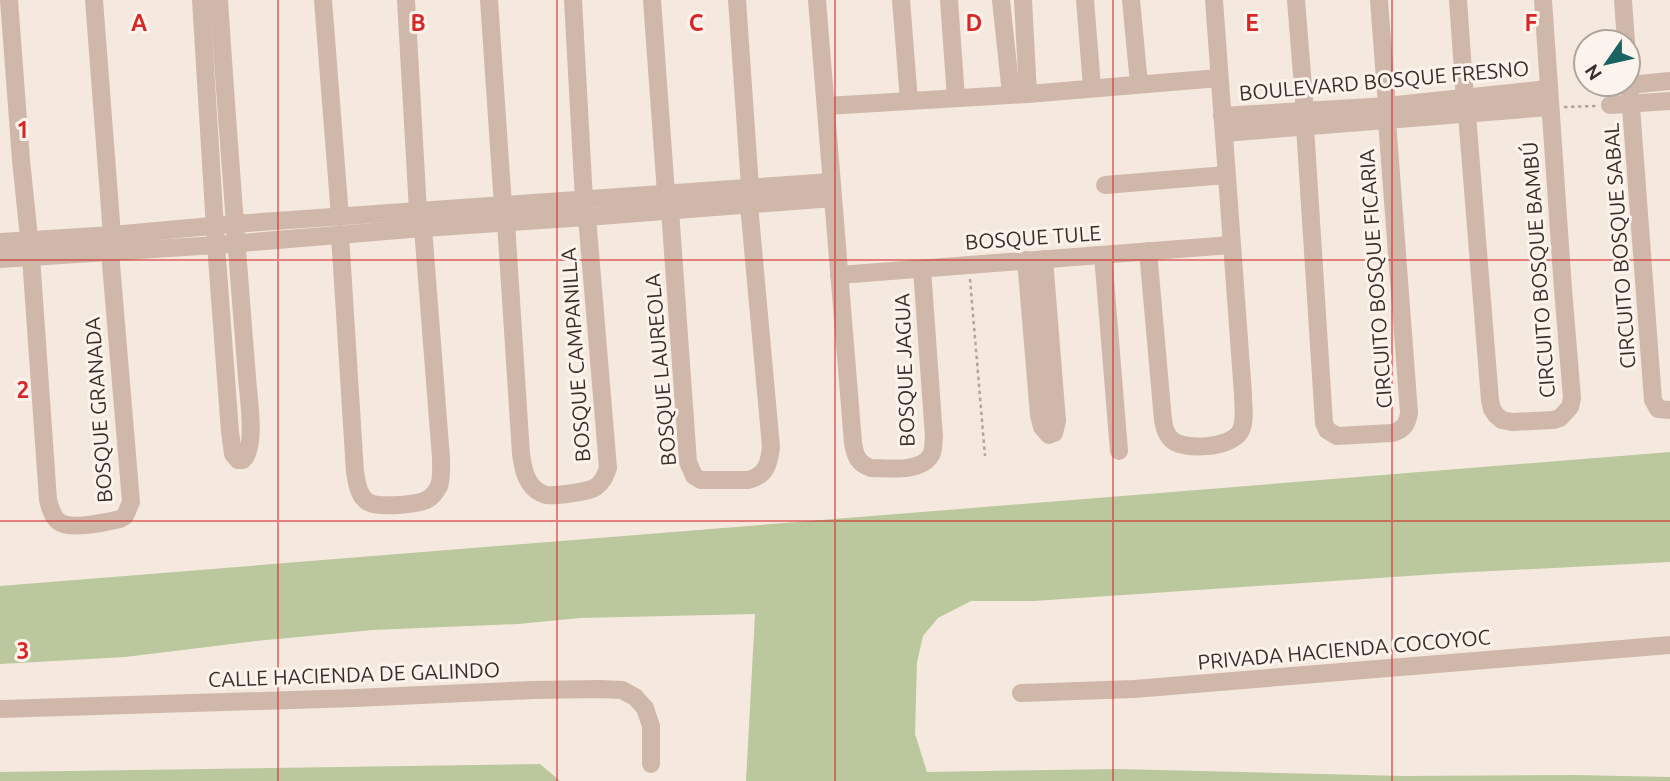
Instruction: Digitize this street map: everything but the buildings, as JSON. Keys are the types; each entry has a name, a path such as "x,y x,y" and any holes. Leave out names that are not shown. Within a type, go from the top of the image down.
{"street":[{"name":"BOSQUE GRANADA","path":"9,0 48,500 59,523 70,527 120,519 125,516 131,502 94,0"},
{"path":"201,0 232,447 238,460 243,460 248,455 250,446 250,413 219,0"},
{"path":"323,0 355,472 361,495 368,502 379,505 427,500 440,484 441,458 420,220 406,0"},
{"name":"BOSQUE CAMPANILLA","path":"488,0 521,454 527,480 546,495 587,491 605,477 608,468 586,209 573,0"},
{"name":"BOSQUE LAUREOLA","path":"652,0 688,463 694,476 701,480 748,480 767,470 771,447 749,196 737,0"},
{"path":"817,0 839,275"},
{"path":"901,0 909,101"},
{"path":"949,0 956,98"},
{"path":"1001,0 1019,94"},
{"path":"1019,94 1023,0"},
{"path":"1085,0 1092,88"},
{"path":"1132,0 1139,84"},
{"path":"1148,251 1165,429 1177,444 1218,445 1228,442 1241,430 1243,421 1214,0"},
{"name":"CIRCUITO BOSQUE FICARIA","path":"1296,0 1324,423 1327,429 1337,436 1399,431 1408,421 1409,413 1379,0"},
{"name":"CIRCUITO BOSQUE BAMBÚ","path":"1458,0 1490,400 1496,415 1512,422 1560,418 1570,407 1572,389 1543,0"},
{"path":"1623,0 1625,28"},
{"path":"826,106 1219,78"},
{"path":"1642,78 1670,82"},
{"name":"BOULEVARD BOSQUE FRESNO","path":"1466,107 1549,89"},
{"name":"CIRCUITO BOSQUE SABAL","path":"1631,98 1653,400 1658,409 1670,410"},
{"path":"1610,105 1670,101"},
{"name":"BOULEVARD BOSQUE FRESNO","path":"1223,125 1466,107 1550,107"},
{"path":"1105,186 1226,175"},
{"path":"0,259 30,249 111,244 216,245 340,226 832,190"},
{"path":"111,244 234,224 340,226"},
{"path":"0,242 30,249"},
{"name":"BOSQUE TULE","path":"839,275 1231,245"},
{"path":"1103,255 1119,451"},
{"path":"1035,260 1057,421 1054,432 1049,435 1042,427 1040,415 1035,260"},
{"name":"BOSQUE JAGUA","path":"839,275 856,458 865,467 910,467 926,461 931,455 934,437 922,269"},
{"name":"PRIVADA HACIENDA COCOYOC","path":"1021,693 1134,689 1670,645"},
{"name":"CALLE HACIENDA DE GALINDO","path":"0,709 533,690 622,690 635,697 645,708 652,726 651,764"}],"path":[{"path":"1550,107 1610,105"},
{"path":"969,265 985,456"}],"green space":[{"path":"1670,452 1670,562 1453,573 1034,601 971,601 938,618 923,636 917,662 915,734 927,772 1117,769 1403,776 1670,777 1670,781 746,781 755,614 580,618 518,624 373,630 125,657 0,664 0,586"},
{"path":"540,764 560,781 0,781 0,772"}]}
